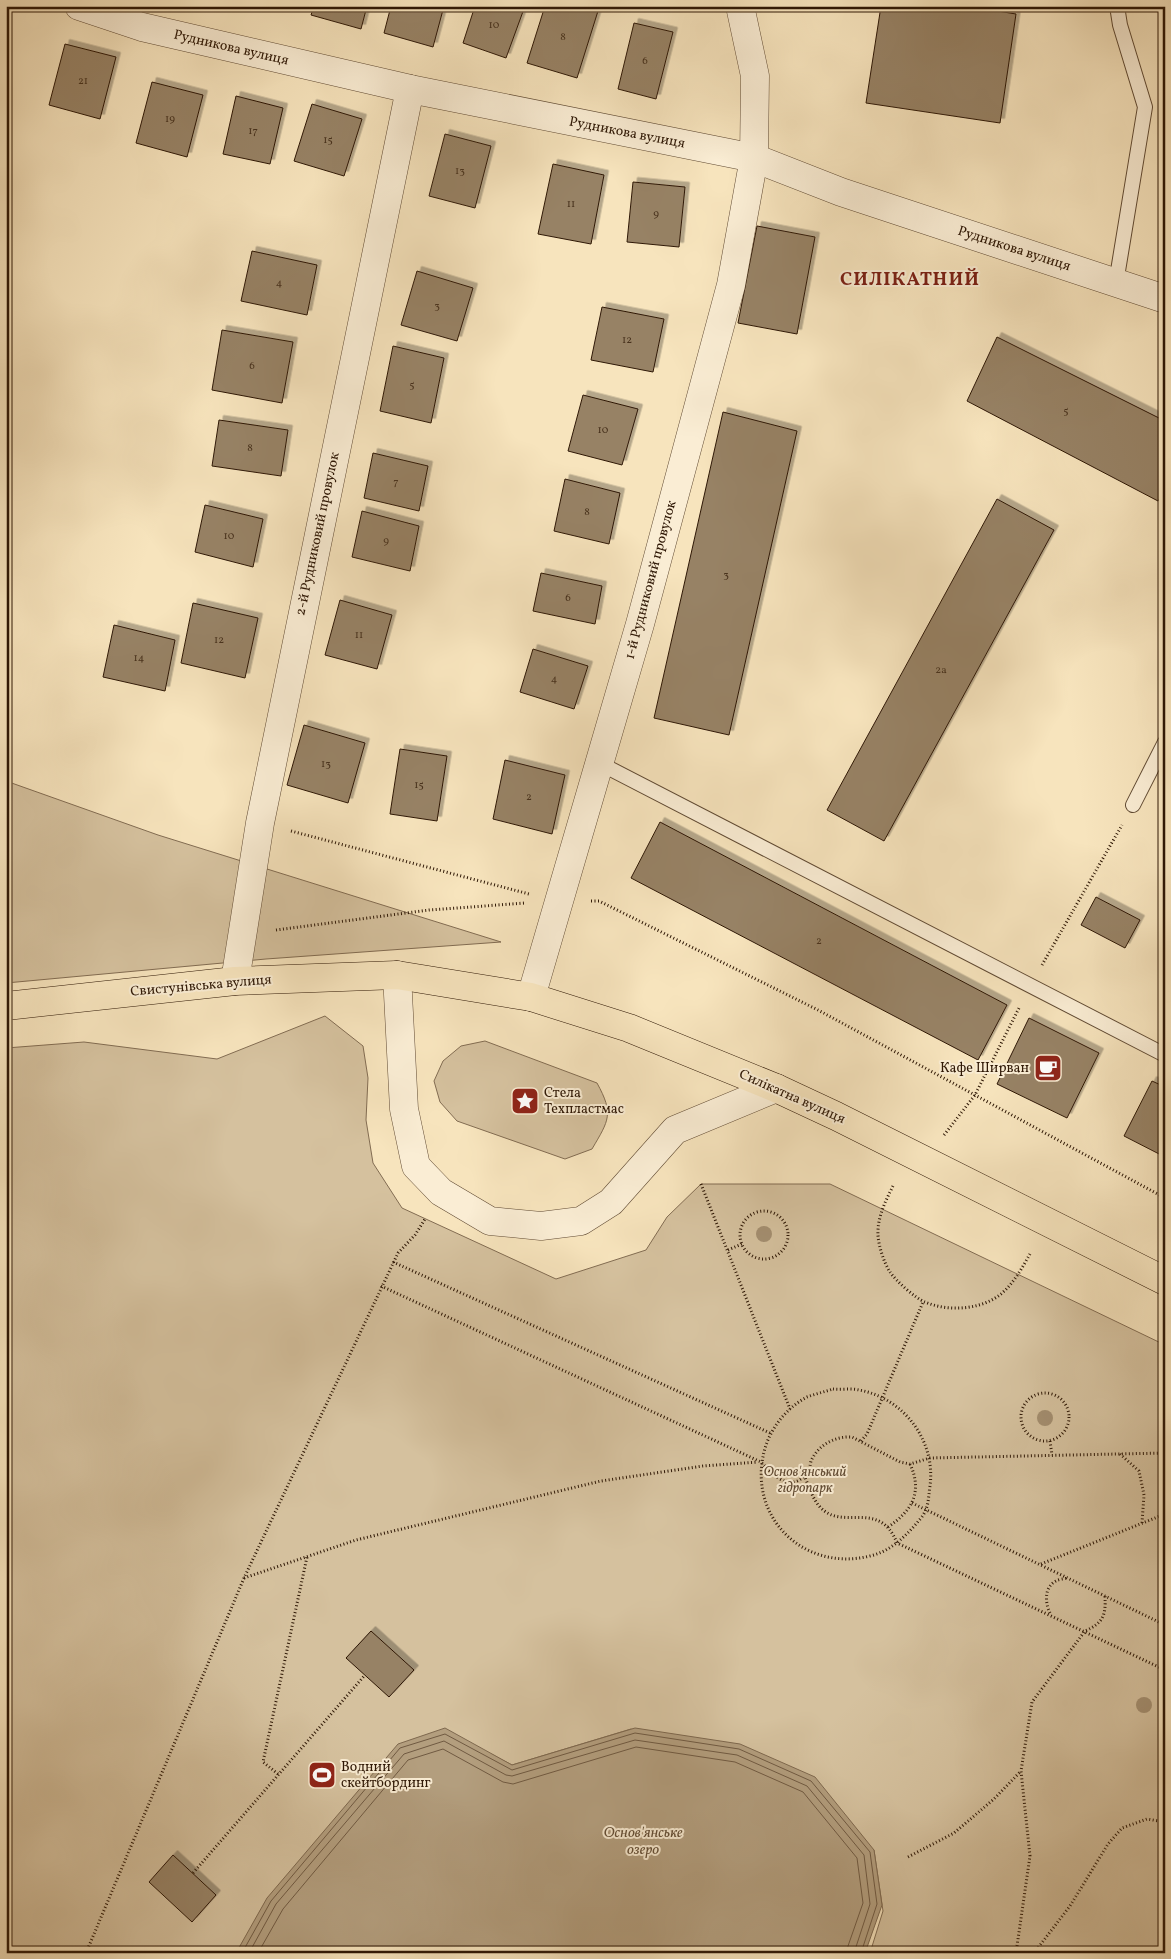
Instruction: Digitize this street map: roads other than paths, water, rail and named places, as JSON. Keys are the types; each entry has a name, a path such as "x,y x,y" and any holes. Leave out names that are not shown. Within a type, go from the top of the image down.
{"main road":[{"name":"Силікатна вулиця","path":"397,974 531,997 629,1028 776,1088 845,1120 1165,1280"},
{"name":"Свистунівська вулиця","path":"6,1006 235,981 397,974"}],"street":[{"name":"Рудникова вулиця","path":"78,6 142,27 410,89 754,158 841,192 1165,299"},
{"name":"1-й Рудниковий провулок","path":"531,997 640,624 731,285 754,158 755,76 740,6"},
{"name":"2-й Рудниковий провулок","path":"235,981 260,823 410,89"},
{"path":"397,974 406,1119 416,1166 441,1192 490,1221 541,1226 582,1221 611,1202 675,1130 776,1088"}],"lane":[{"path":"1116,283 1145,107 1120,25 1117,6"},
{"path":"1133,805 1165,742"},
{"path":"599,763 1165,1055"}],"water":[{"name":"Основ'янське озеро","path":"445,1728 512,1765 635,1728 740,1744 815,1777 874,1850 882,1905 865,1953 236,1953 267,1898 398,1744"}],"place":[{"name":"Кафе Ширван","path":"1048,1068"},
{"name":"Стела Техпластмас","path":"525,1101"},
{"name":"Водний скейтбординг","path":"322,1775"}],"district":[{"name":"СИЛІКАТНИЙ","path":"910,280"}],"park label":[{"name":"Основ'янський гідропарк","path":"805,1480"}]}
